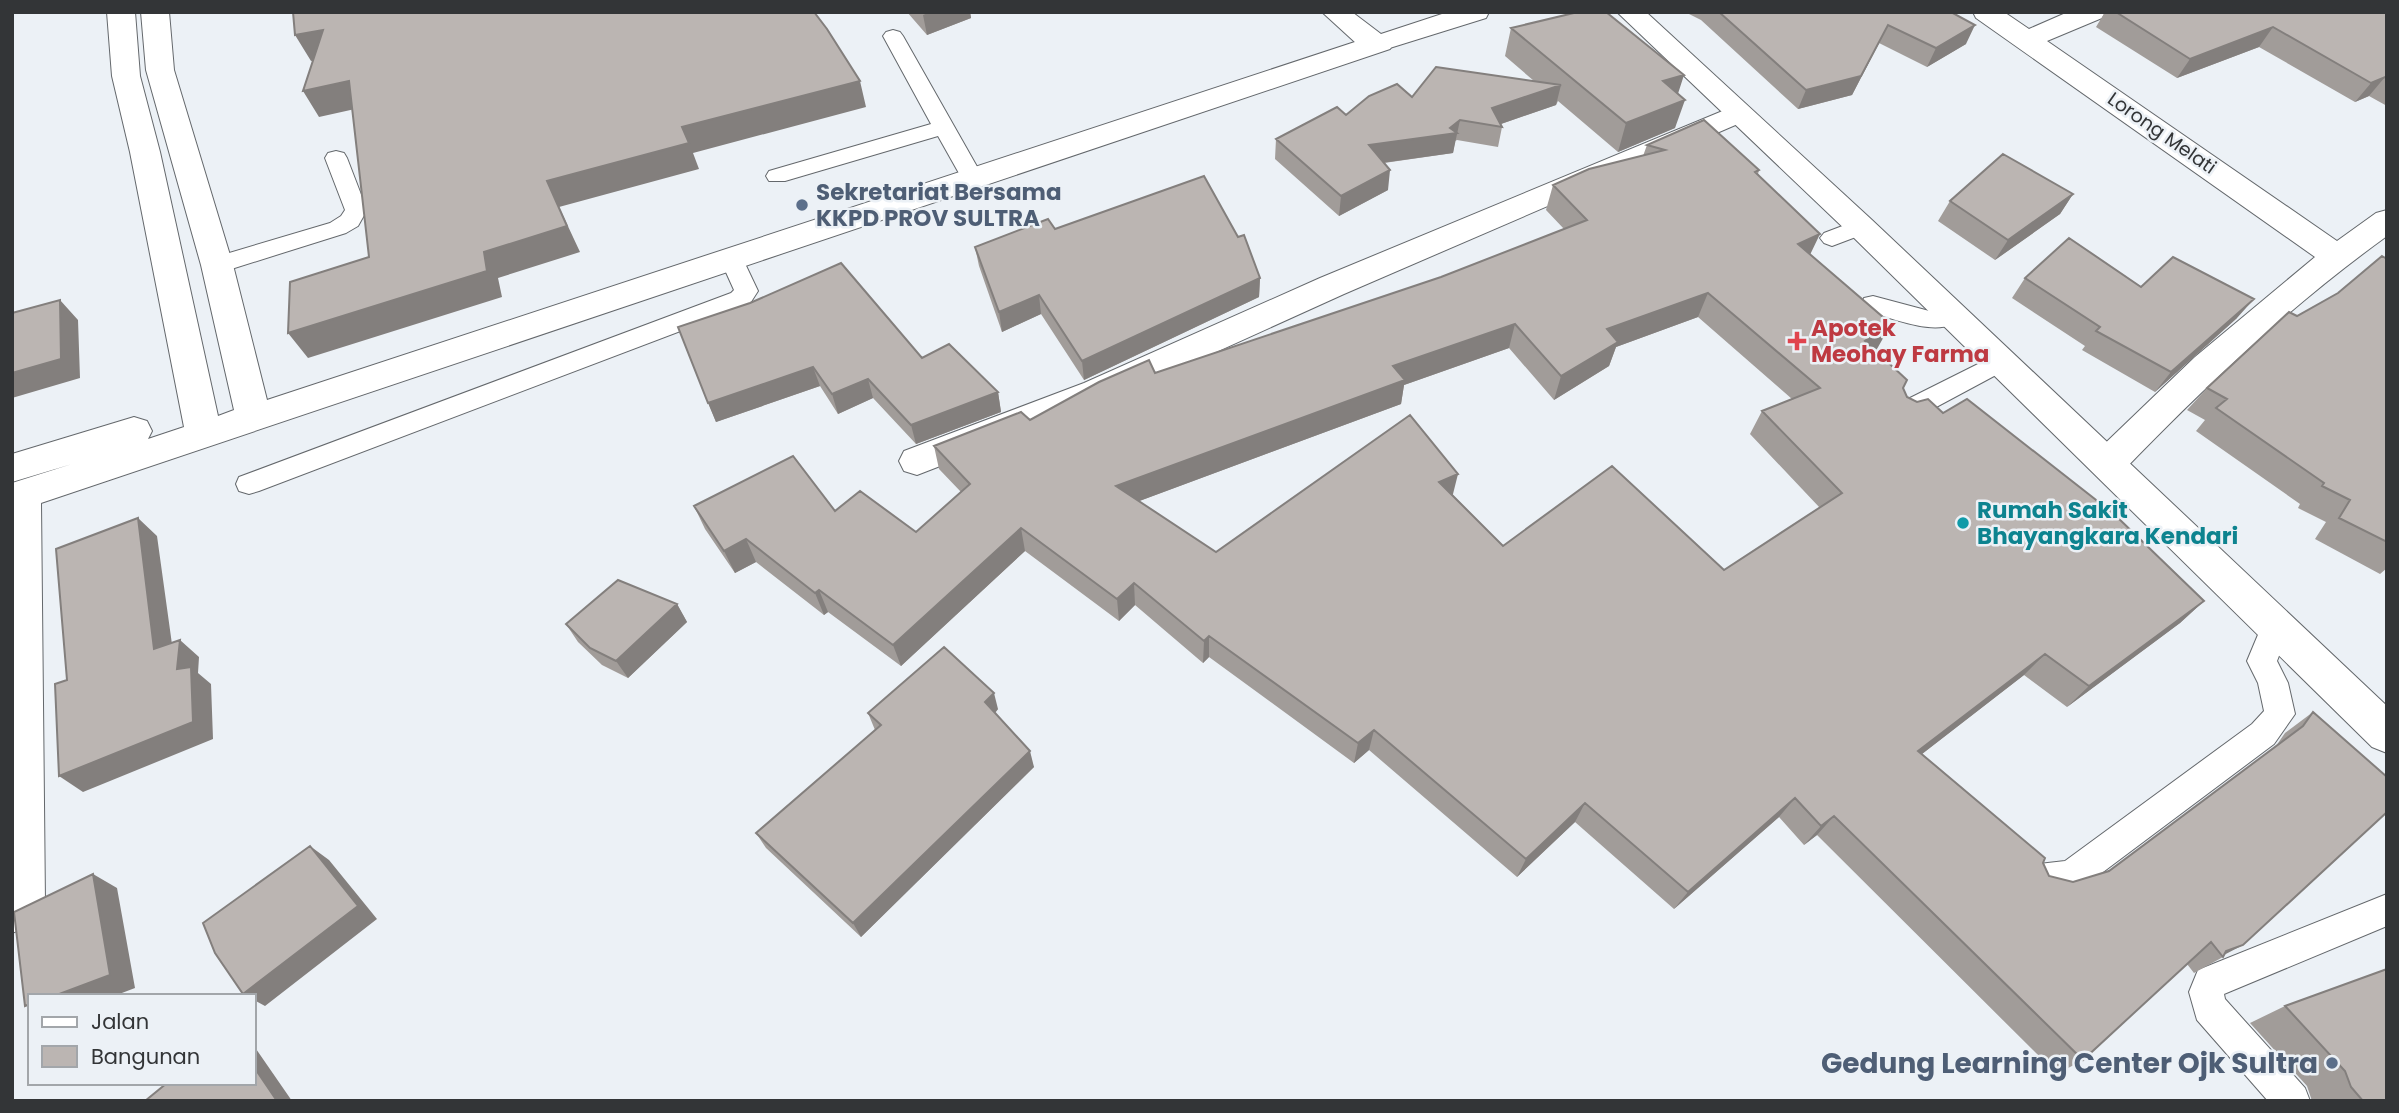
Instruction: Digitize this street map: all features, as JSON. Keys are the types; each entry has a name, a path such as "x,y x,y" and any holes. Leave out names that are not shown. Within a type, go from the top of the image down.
{"street":[{"path":"121,12 125,76 145,152 201,424"},
{"path":"155,12 160,70 217,265 252,407"},
{"path":"1335,12 1367,38 1380,43"},
{"path":"12,911 22,903 16,487 252,407 732,259 1476,12"},
{"path":"1630,12 1737,114 1847,232 1952,314 2387,734"},
{"name":"Lorong Melati","path":"1986,12 2335,255"},
{"path":"2028,40 2092,12"},
{"path":"917,461 1096,392 1332,286 1737,114"},
{"path":"2108,463 2204,369 2335,255 2387,220"}],"lane":[{"path":"893,36 973,179"},
{"path":"777,176 944,127"},
{"path":"217,265 338,228 350,221 356,210 336,158"},
{"path":"249,484 740,299 746,291 732,259"},
{"path":"1873,304 1934,321 1952,314"},
{"path":"1903,413 2000,362"},
{"path":"2039,880 2071,876 2263,734 2280,714 2273,683 2262,661 2275,627"},
{"path":"2292,1101 2210,1008 2206,992 2210,982 2387,910"}],"building":[{"path":"293,12 814,12 860,81 682,127 689,143 547,181 567,226 484,252 487,271 288,333 290,282 369,257 349,81 303,91 323,30 295,35"},
{"path":"1578,12 1606,12 1684,75 1663,81 1685,100 1626,123 1511,28"},
{"path":"1719,12 1951,12 1975,25 1936,48 1888,25 1861,76 1806,90"},
{"path":"2116,12 2387,12 2387,78 2371,83 2273,27 2190,59"},
{"path":"1436,67 1561,85 1492,108 1502,127 1460,120 1450,128 1457,133 1369,145 1390,170 1341,196 1276,139 1337,107 1346,115 1369,96 1397,84 1412,97"},
{"path":"1704,120 1759,170 1755,172 1820,234 1798,244 1891,324 1865,341 1907,380 1903,388 1907,397 1917,402 1928,399 1943,413 1967,399 2114,514 2204,601 2089,686 2045,654 1918,751 2045,858 2043,863 2049,876 2073,882 2109,871 2303,726 2313,712 2387,777 2387,812 2243,945 2226,951 2223,957 2211,942 2083,1060 1834,816 1821,826 1795,798 1688,892 1585,803 1526,859 1374,730 1358,743 1209,636 1204,641 1134,583 1117,599 1021,528 893,645 819,590 815,593 746,539 724,551 694,506 793,456 835,511 860,491 916,532 970,484 934,446 1021,412 1030,420 1099,382 1149,360 1155,373 1441,277 1587,220 1553,185 1589,169 1665,150 1647,145","holes":["1708,293 1820,388 1762,411 1842,493 1724,570 1612,466 1503,546 1439,482 1458,474 1410,415 1216,552 1116,486 1405,380 1393,366 1515,324 1561,376 1618,342 1607,329"]},
{"path":"2003,154 2073,194 2008,240 1950,201"},
{"path":"1204,176 1238,237 1244,235 1260,278 1082,361 1039,295 999,312 975,247 1048,219 1055,229"},
{"path":"2069,238 2141,287 2173,257 2254,299 2171,372 2096,331 2100,327 2025,278"},
{"path":"2382,256 2387,259 2387,542 2339,518 2350,500 2322,486 2324,483 2216,408 2227,399 2207,388 2289,312 2297,316 2338,293"},
{"path":"841,263 922,358 949,344 998,392 911,425 868,379 832,394 813,367 708,403 678,327 750,303"},
{"path":"60,300 61,359 12,373 12,313"},
{"path":"138,518 154,649 180,640 177,669 191,667 193,722 59,776 55,684 67,680 56,549"},
{"path":"618,580 677,604 616,661 590,648 566,624"},
{"path":"944,647 994,693 985,702 1030,751 853,923 756,833 881,725 868,713"},
{"path":"310,846 358,906 243,994 215,953 203,923"},
{"path":"93,874 110,975 59,994 28,994 28,1005 25,1006 14,912"},
{"path":"2387,969 2387,1101 2363,1101 2351,1087 2345,1071 2285,1006"},
{"path":"256,1070 277,1101 145,1101 165,1085 256,1085"}],"place":[{"name":"Sekretariat Bersama KKPD PROV SULTRA","path":"802,205"},
{"name":"Apotek Meohay Farma","path":"1797,341"},
{"name":"Rumah Sakit Bhayangkara Kendari","path":"1963,523"},
{"name":"Gedung Learning Center Ojk Sultra","path":"2332,1063"}]}
